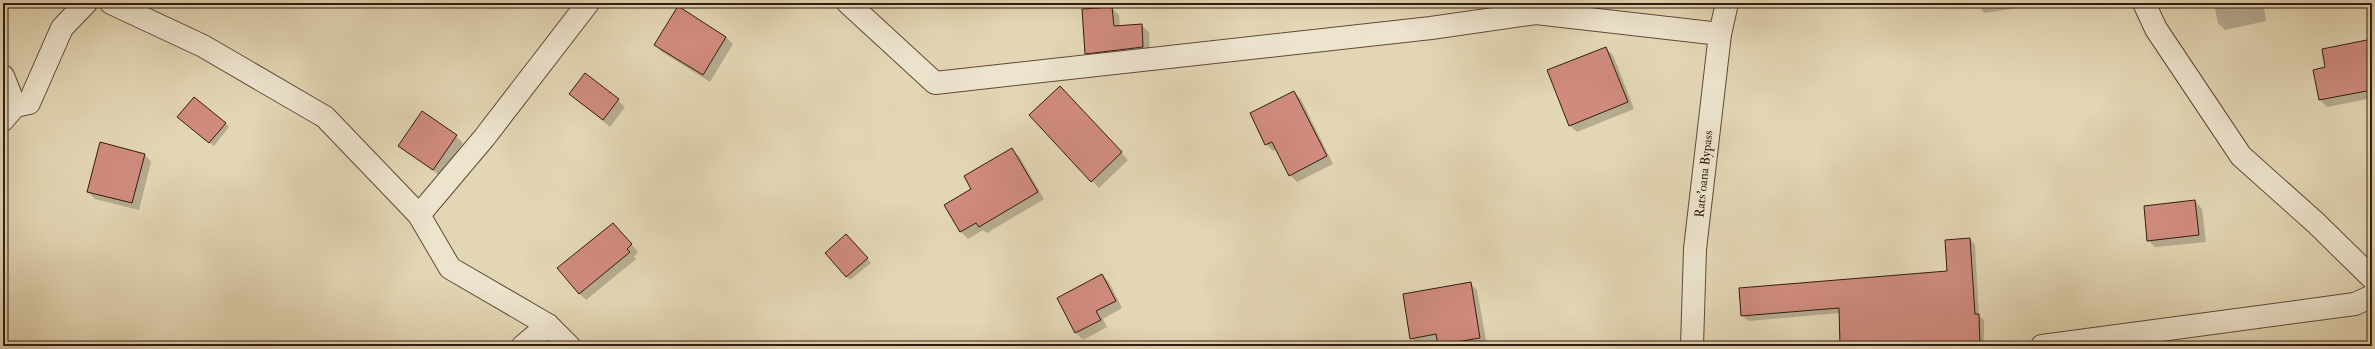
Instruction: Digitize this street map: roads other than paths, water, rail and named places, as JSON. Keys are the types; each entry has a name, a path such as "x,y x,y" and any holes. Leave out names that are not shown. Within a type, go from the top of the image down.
{"street":[{"path":"3,76 9,113 28,103 62,28 86,3"},
{"path":"111,3 203,46 325,117 419,215 450,268 548,325 569,346"},
{"path":"419,215 484,138 588,3"},
{"path":"848,3 935,83 1431,28 1536,13 1720,34"},
{"name":"Rats'oana Bypass","path":"1692,346 1695,249 1720,34 1727,3"},
{"path":"2144,3 2156,29 2241,156 2316,223 2372,278"},
{"path":"2042,346 2355,304 2372,296"},
{"path":"523,346 548,325"}]}
